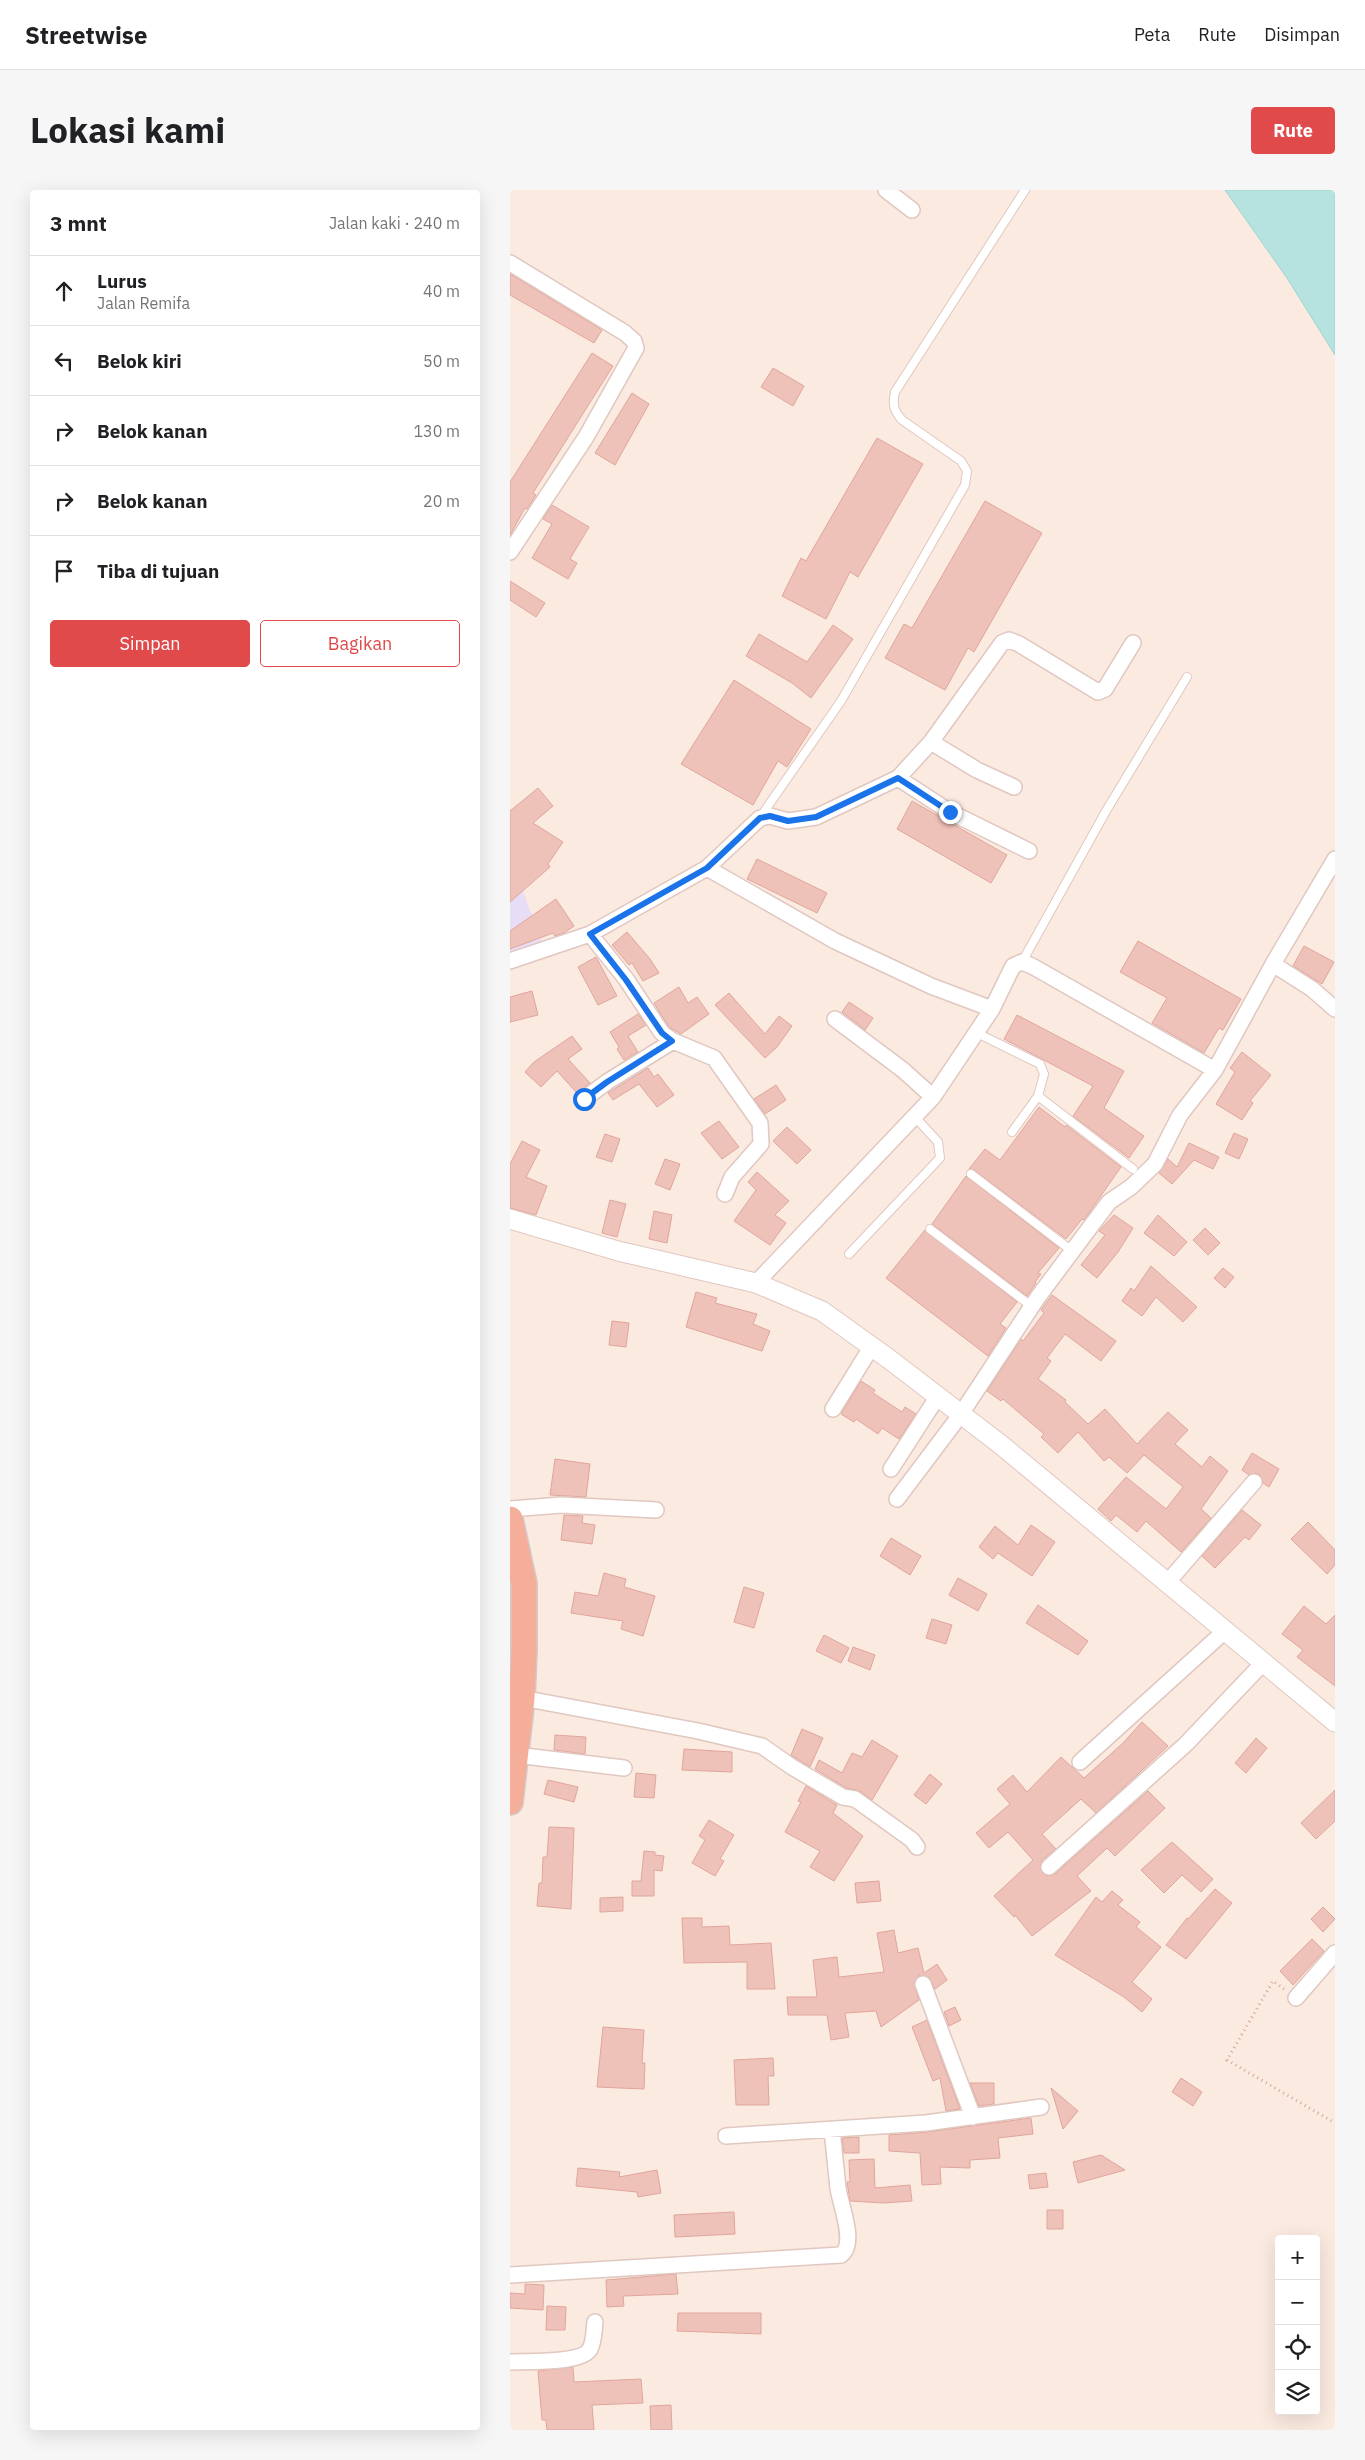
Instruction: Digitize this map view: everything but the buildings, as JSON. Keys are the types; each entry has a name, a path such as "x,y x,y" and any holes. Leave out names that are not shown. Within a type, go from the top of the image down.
{"highway":[{"path":"510,1519 524,1584 522,1698 510,1802"}],"street":[{"path":"886,190 912,210"},
{"path":"510,263 625,332 634,341 636,348 586,437 510,552"},
{"path":"510,961 590,934 707,868 760,818 770,816 788,821 816,817 898,778 931,742 1002,643 1009,640 1019,644 1098,692 1105,689 1134,643"},
{"path":"931,742 977,770 1014,788"},
{"path":"898,778 950,812 1029,851"},
{"path":"897,1499 961,1414 1031,1306 1108,1202 1131,1187 1155,1164 1180,1115 1215,1070 1273,964 1335,859"},
{"path":"707,868 835,941 931,986 992,1009"},
{"path":"590,934 626,980 662,1033 672,1041 714,1058 760,1123 761,1144 732,1177 725,1194"},
{"path":"756,1283 934,1097 992,1009 1013,966 1022,962 1032,966 1215,1070"},
{"path":"1273,964 1312,989 1335,1009"},
{"path":"835,1019 903,1070 934,1097"},
{"path":"584,1099 607,1082 672,1041"},
{"path":"510,1218 527,1225 618,1251 756,1283 822,1311 872,1346 961,1414 1209,1616 1335,1722"},
{"path":"833,1409 872,1346"},
{"path":"891,1468 938,1396"},
{"path":"1170,1585 1254,1482"},
{"path":"510,1509 561,1506 656,1510"},
{"path":"1080,1762 1226,1630"},
{"path":"1049,1867 1186,1744 1264,1662"},
{"path":"522,1698 698,1731 762,1746 792,1767 843,1796 855,1799 912,1840 917,1847"},
{"path":"516,1755 624,1768"},
{"path":"1296,1998 1335,1953"},
{"path":"923,1984 973,2117"},
{"path":"726,2136 926,2123 1041,2107"},
{"path":"510,2275 841,2255 846,2246 847,2232 845,2211 838,2190 832,2130"},
{"path":"510,2362 573,2359 586,2355 590,2349 595,2322"}],"lane":[{"path":"760,818 841,701 965,485 967,471 961,461 902,420 896,413 893,399 895,392 1025,190"},
{"path":"1022,962 1106,811 1187,677"},
{"path":"977,1033 1040,1064 1044,1074 1038,1096 1012,1132"},
{"path":"1038,1096 1133,1169"},
{"path":"849,1254 940,1158 938,1142 915,1117"},
{"path":"971,1174 1072,1251"},
{"path":"930,1229 1031,1306"}],"path":[{"path":"1296,1998 1273,1981 1227,2060 1335,2123"}],"shaded area":[{"path":"510,857 542,942 510,952"}],"water":[{"path":"1225,190 1335,190 1335,355 1287,278"}],"route":[{"path":"584,1099 607,1082 672,1041 662,1033 626,980 590,934 707,868 760,818 770,816 788,821 816,817 898,778 950,812"}]}
